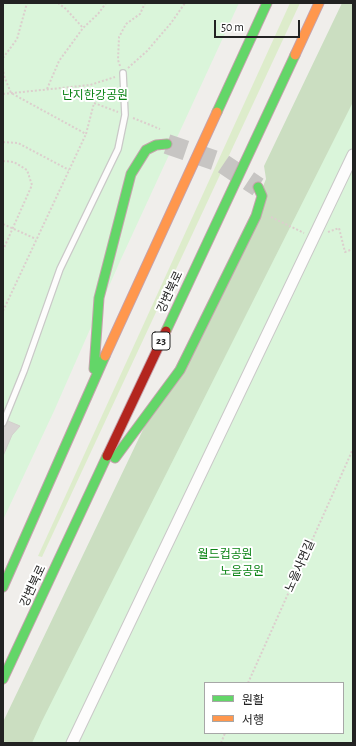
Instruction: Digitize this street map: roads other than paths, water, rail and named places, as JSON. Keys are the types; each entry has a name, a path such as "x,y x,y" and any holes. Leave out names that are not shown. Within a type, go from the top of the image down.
{"highway":[{"path":"3,587 93,382 267,3"},
{"name":"강변북로","path":"3,679 319,3"},
{"path":"93,382 99,298 131,174 146,150 156,145 167,144"},
{"path":"89,493 180,370 256,216 262,196 258,187"}],"street":[{"path":"72,743 353,155"}],"lane":[{"path":"3,423 24,371 60,269 118,149 125,115 123,73"}],"tunnel":[{"path":"167,144 222,163 258,187"}],"park label":[{"name":"난지한강공원","path":"95,95"},
{"name":"월드컵공원","path":"225,554"},
{"name":"노을공원","path":"242,571"}]}
